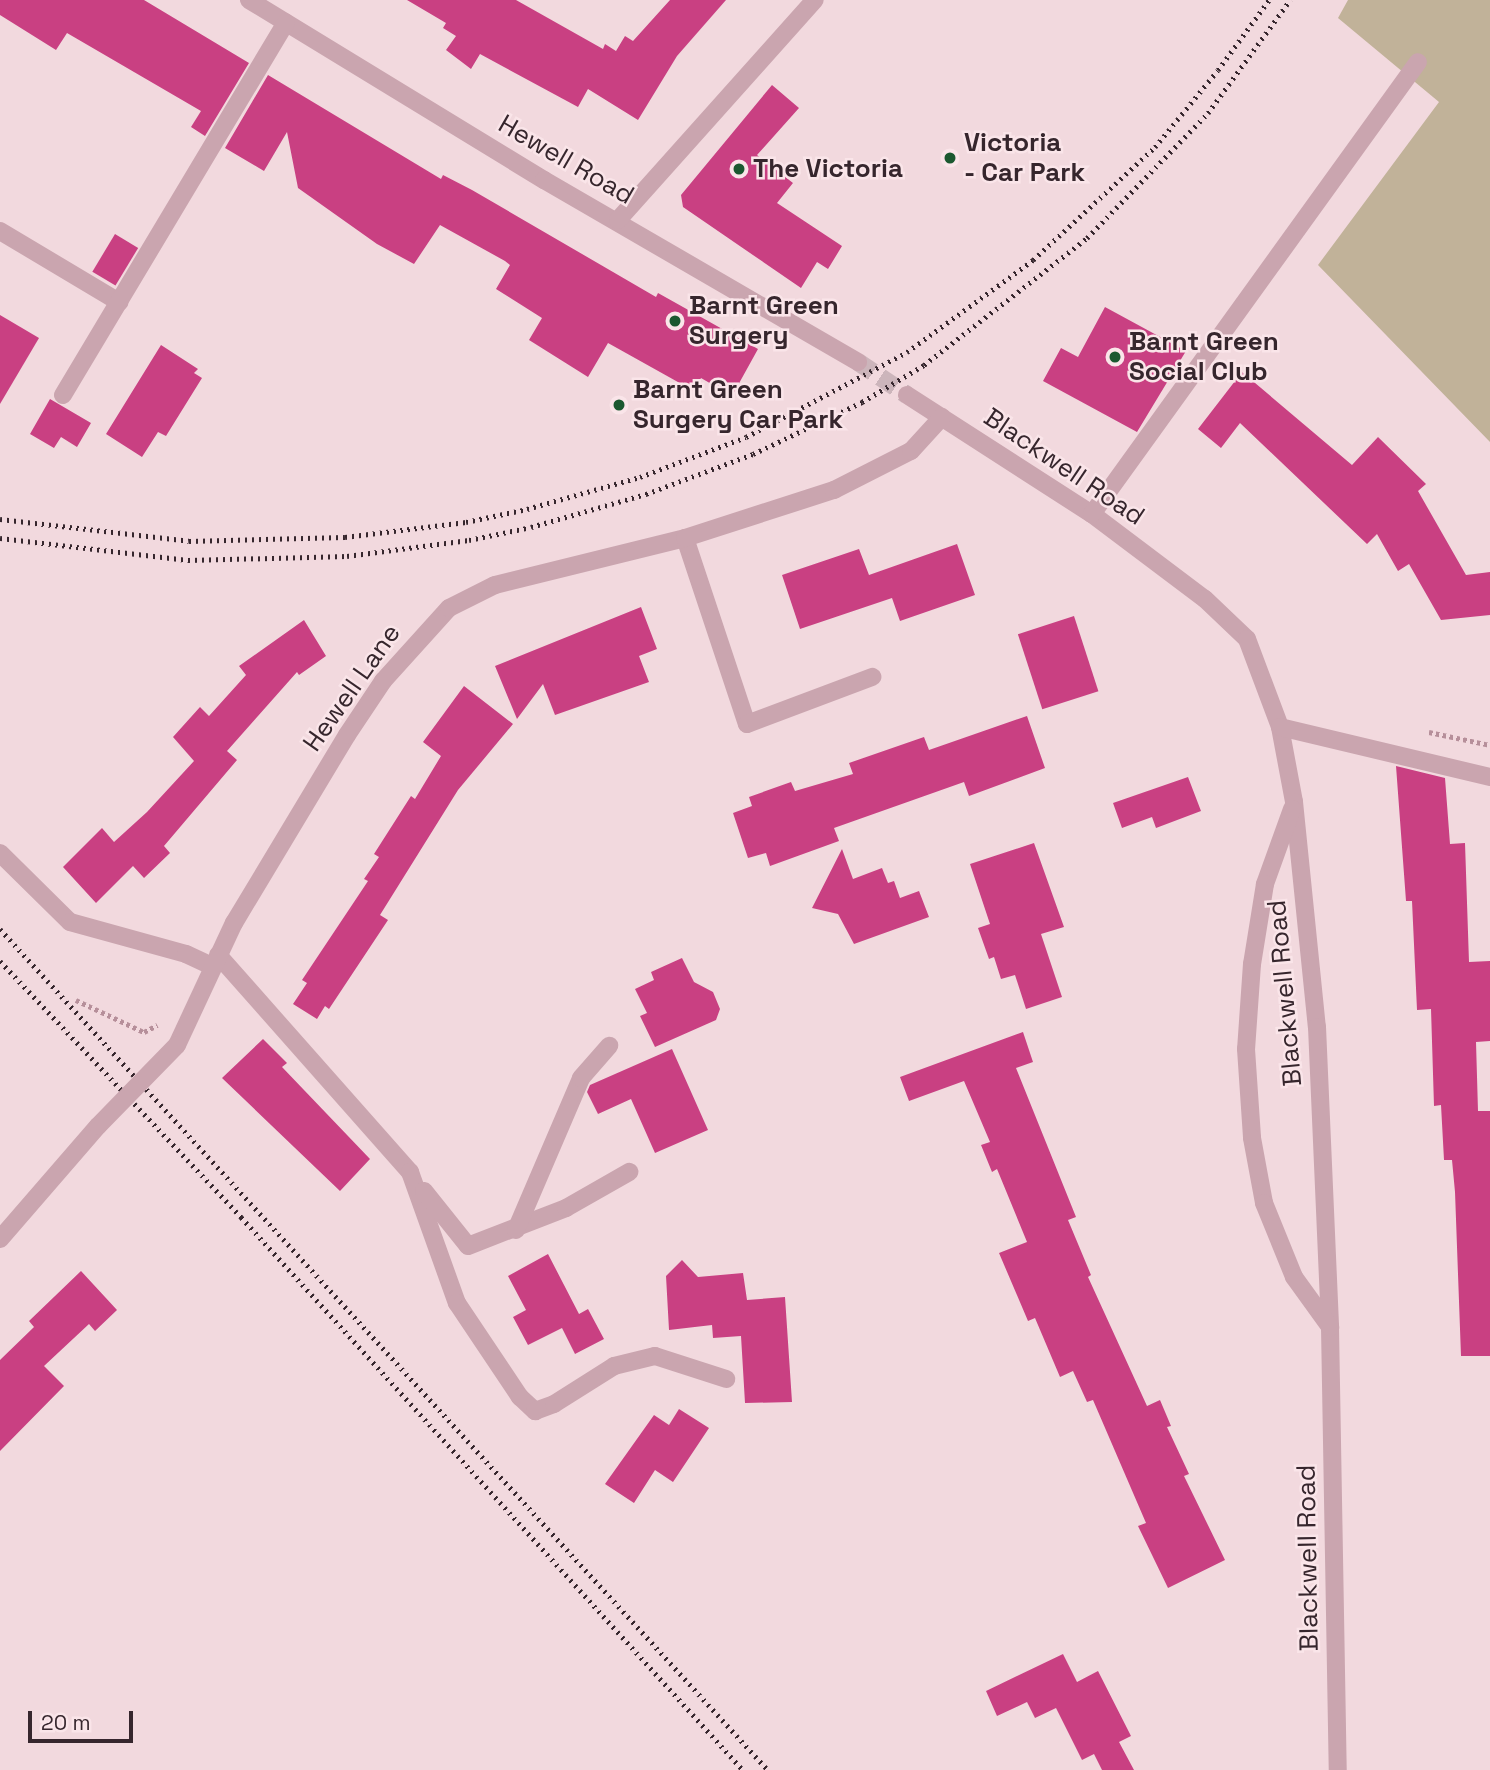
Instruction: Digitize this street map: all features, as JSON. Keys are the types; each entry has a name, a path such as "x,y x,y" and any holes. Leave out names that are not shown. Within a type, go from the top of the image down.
{"street":[{"name":"Hewell Road","path":"249,0 544,180 618,220 858,362"},
{"path":"618,220 815,0"},
{"path":"62,396 286,23"},
{"path":"1092,514 1418,62"},
{"path":"0,230 119,302"},
{"name":"Blackwell Road","path":"907,395 1092,514 1205,600 1247,639 1280,727 1294,802 1317,1027 1330,1328 1338,1770"},
{"name":"Hewell Lane","path":"0,1239 98,1126 177,1045 215,960 347,735 383,681 439,617 495,585 685,538 834,490 911,451 942,417"},
{"path":"685,538 747,724 872,677"},
{"path":"1280,727 1490,777"},
{"path":"1294,802 1265,884 1252,964 1246,1049 1252,1138 1264,1203 1294,1277 1330,1328"},
{"path":"0,853 69,922 215,960 410,1172 468,1246 516,1230 566,1208 629,1172"},
{"path":"516,1230 581,1078 610,1045"},
{"path":"410,1172 457,1303 520,1397 536,1411 614,1366 655,1356 726,1379"}],"path":[{"path":"76,1000 144,1032"}],"shaded area":[{"path":"1348,0 1490,0 1490,442 1318,265 1439,102 1338,18"}],"building":[{"path":"0,0 144,0 249,63 205,136 191,127 201,111 67,33 56,50 0,15"},
{"path":"407,0 516,0 603,49 605,44 616,51 625,36 633,41 670,0 726,0 677,56 638,120 588,89 578,107 480,54 471,69 446,50 456,36 443,28 446,23"},
{"path":"268,75 441,179 443,175 472,190 656,297 658,293 758,349 732,396 701,378 694,391 608,343 588,377 529,340 542,318 496,289 510,265 505,261 440,225 414,264 377,244 298,188 287,132 264,171 225,148"},
{"name":"The Victoria","path":"772,85 799,108 757,155 793,183 777,203 842,246 828,269 817,262 801,288 683,207 681,195"},
{"path":"115,234 138,248 115,286 92,272"},
{"path":"1105,307 1186,351 1137,432 1043,381 1061,348 1078,357"},
{"path":"0,315 39,338 0,404"},
{"path":"161,345 198,369 194,373 202,378 166,436 158,432 142,457 106,434"},
{"path":"1242,372 1352,465 1378,437 1426,484 1418,491 1466,575 1490,572 1490,615 1441,620 1409,564 1398,571 1377,534 1367,544 1240,423 1221,448 1198,429"},
{"path":"50,399 91,423 77,447 61,437 54,448 30,434"},
{"path":"957,544 975,595 900,621 892,598 800,629 782,575 859,549 869,575"},
{"path":"641,607 657,649 639,656 649,682 555,715 543,684 517,719 495,666"},
{"path":"1074,616 1098,691 1042,709 1018,634"},
{"path":"304,620 326,656 299,675 297,672 227,751 237,760 164,846 170,853 144,878 133,866 96,903 63,867 102,828 114,842 147,812 194,761 173,737 200,707 209,716 246,675 239,666"},
{"path":"464,686 513,724 458,790 380,915 388,920 329,1009 325,1006 317,1019 293,1004 307,983 302,980 368,881 364,879 379,857 374,854 411,796 415,799 441,756 423,742"},
{"path":"1027,716 1045,768 969,796 964,782 834,828 839,841 770,866 766,853 748,858 733,813 752,806 749,797 791,782 795,791 853,774 849,763 924,737 929,750"},
{"path":"1396,766 1445,778 1450,844 1465,843 1469,962 1490,961 1490,1041 1476,1042 1478,1111 1490,1111 1490,1356 1461,1356 1452,1160 1444,1160 1441,1105 1434,1106 1431,1009 1417,1010 1412,901 1406,901"},
{"path":"1188,777 1201,811 1156,828 1152,817 1122,828 1113,803"},
{"path":"1034,843 1064,927 1041,934 1062,997 1026,1009 1015,975 1001,979 994,957 989,959 978,928 990,924 970,864"},
{"path":"842,849 853,879 882,868 888,883 894,881 900,898 919,891 929,917 854,944 838,914 812,908"},
{"path":"682,958 694,982 713,992 720,1009 716,1020 655,1047 640,1016 647,1013 635,989 654,980 651,972"},
{"path":"1023,1032 1033,1062 1016,1068 1076,1217 1068,1220 1091,1275 1088,1277 1147,1406 1160,1400 1171,1426 1167,1427 1189,1474 1184,1476 1225,1560 1168,1588 1138,1526 1146,1523 1093,1400 1087,1402 1073,1371 1060,1377 1035,1318 1028,1321 999,1253 1027,1242 997,1169 992,1172 981,1145 990,1142 964,1081 909,1101 900,1077"},
{"path":"263,1039 287,1063 282,1067 370,1159 340,1191 222,1078"},
{"path":"672,1049 708,1130 655,1153 631,1099 598,1114 587,1092 590,1085"},
{"path":"548,1254 579,1314 588,1309 604,1339 575,1354 562,1328 528,1345 513,1317 526,1310 508,1276"},
{"path":"682,1260 698,1277 743,1273 747,1300 785,1297 792,1402 745,1403 741,1336 713,1338 712,1325 669,1330 666,1276"},
{"path":"81,1271 117,1310 95,1331 89,1324 44,1366 64,1386 0,1451 0,1360 34,1327 29,1321"},
{"path":"679,1409 709,1428 673,1482 655,1470 634,1503 605,1484 654,1415 669,1425"},
{"path":"1063,1654 1077,1682 1098,1671 1131,1736 1119,1742 1134,1770 1102,1770 1094,1754 1082,1760 1056,1708 1035,1718 1027,1702 997,1716 986,1691"}],"tunnel":[{"path":"858,362 907,395"}],"railway":[{"path":"0,519 189,541 345,537 466,522 527,509 640,477 746,437 907,352 1033,260 1155,147 1218,70 1269,0"},
{"path":"0,538 188,560 347,556 469,540 531,527 646,494 753,454 862,402 924,365 1087,238 1208,113 1290,0"},
{"path":"0,929 768,1770"},
{"path":"0,961 241,1217 743,1770"}],"place":[{"name":"Victoria - Car Park","path":"950,158"},
{"name":"The Victoria","path":"739,169"},
{"name":"Barnt Green Surgery","path":"675,321"},
{"name":"Barnt Green Social Club","path":"1115,357"},
{"name":"Barnt Green Surgery Car Park","path":"619,405"}]}
